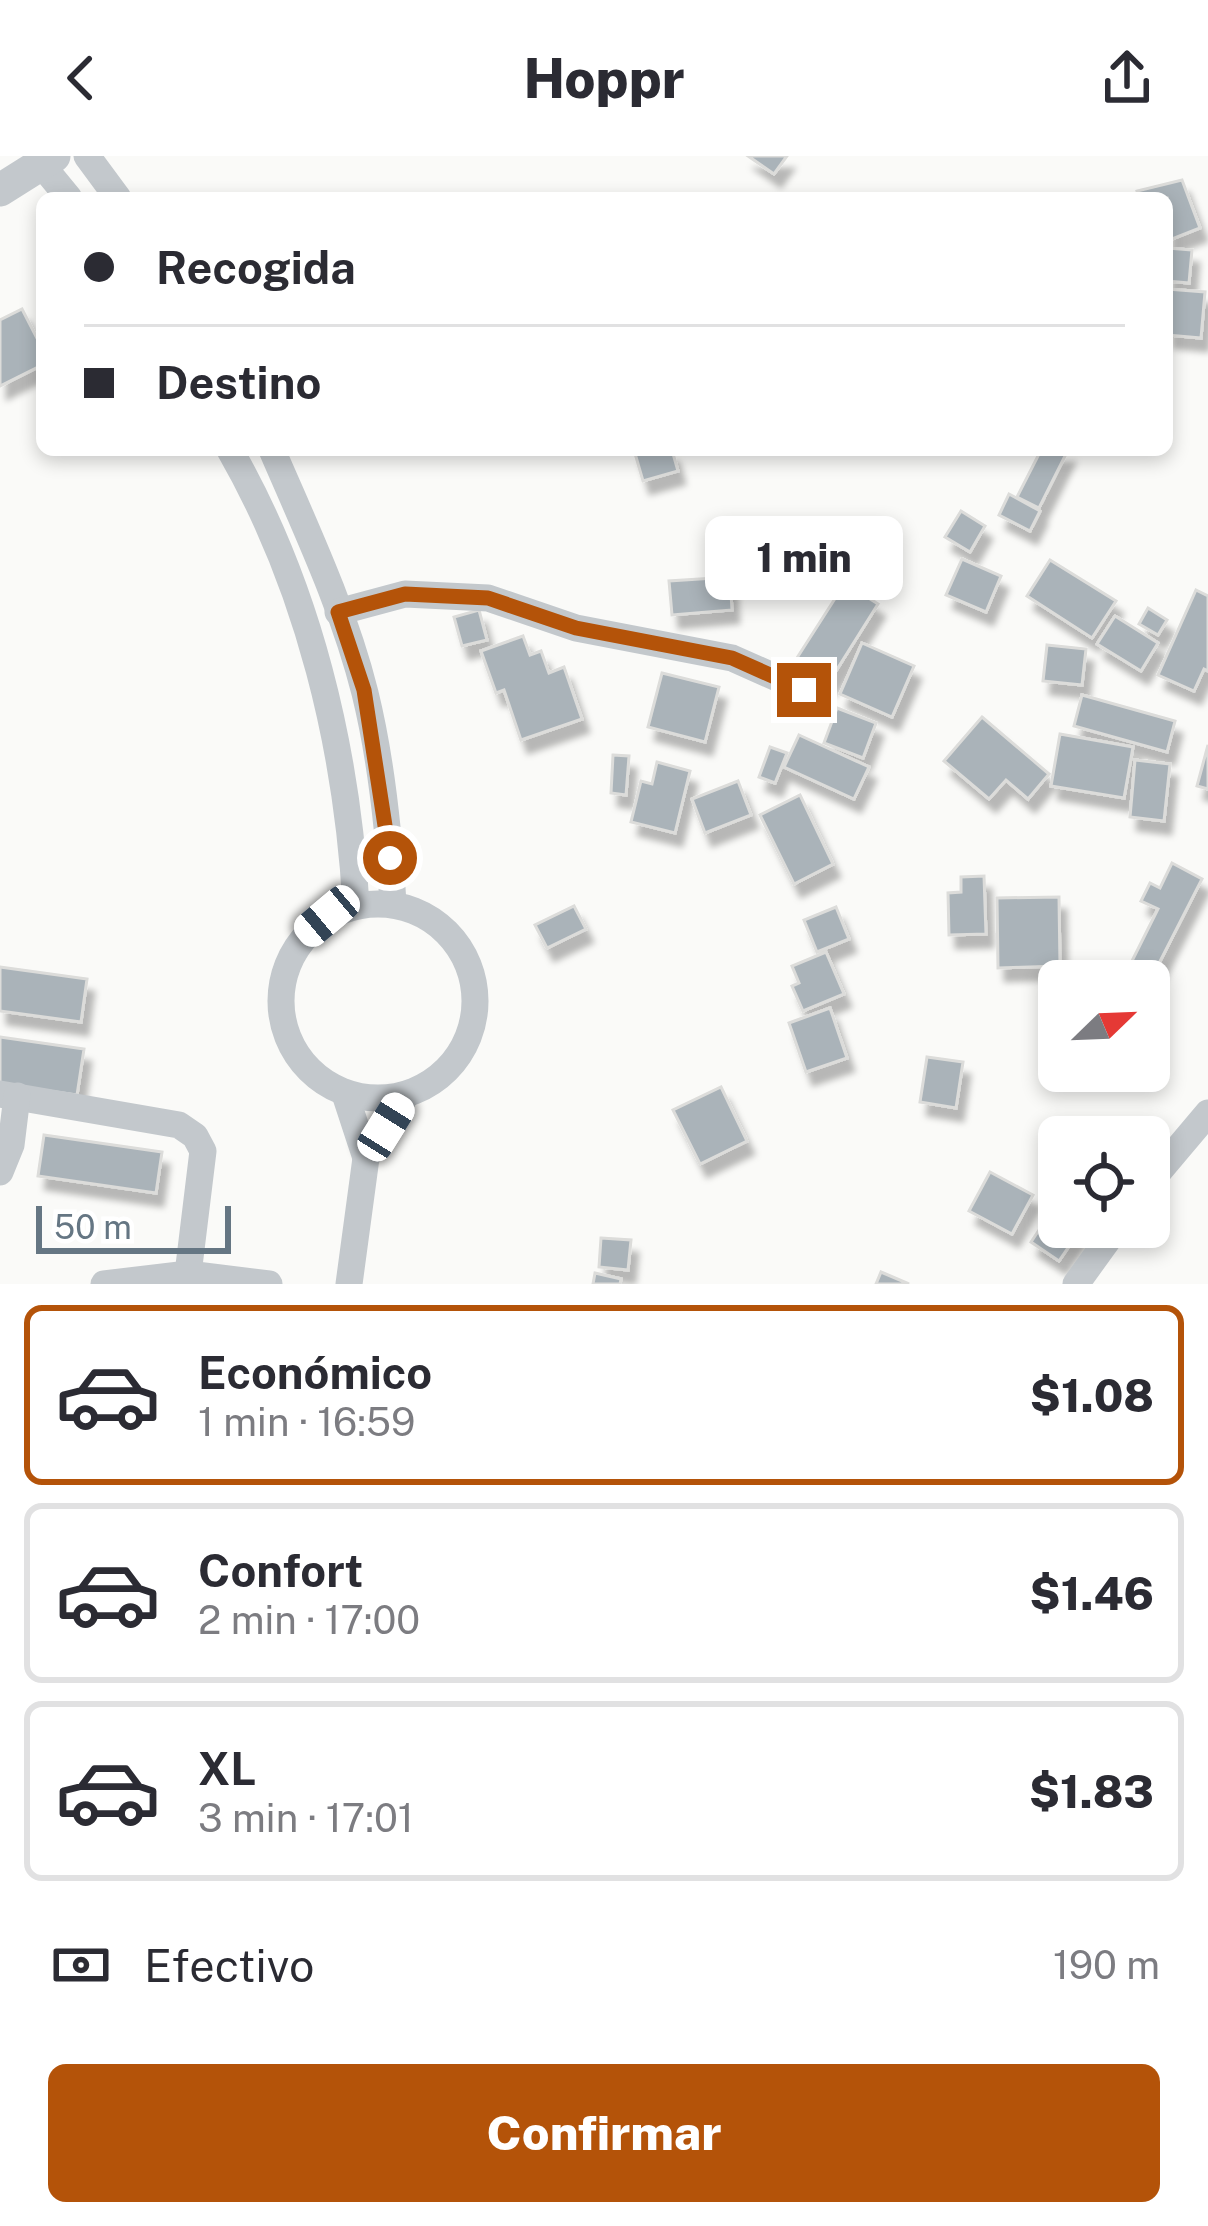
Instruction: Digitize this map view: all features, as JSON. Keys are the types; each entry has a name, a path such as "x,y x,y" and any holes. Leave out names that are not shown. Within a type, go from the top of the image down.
{"street":[{"path":"87,156 114,192"},
{"path":"0,190 48,160 66,192"},
{"path":"233,456 290,585 329,699 351,818 356,905"},
{"path":"274,456 364,690 384,793 393,904"},
{"path":"338,612 405,594 488,598 576,628 732,658 804,690"},
{"path":"393,904 424,914 450,935 468,963 476,995 472,1028 458,1058 434,1082 405,1096 375,1099 345,1094 318,1078 296,1055 283,1027 280,995 286,964 303,937 327,916 356,905 393,904"},
{"path":"345,1094 366,1158"},
{"path":"0,1172 11,1145 8,1095 179,1125 195,1136 203,1151 188,1274"},
{"path":"349,1284 366,1158 405,1096"},
{"path":"1170,1158 1208,1113"},
{"path":"1076,1284 1102,1248"},
{"path":"104,1284 188,1274 269,1284"}],"building":[{"path":"748,156 787,156 774,174"},
{"path":"1182,180 1200,228 1173,239 1173,192 1137,191"},
{"path":"1173,248 1192,250 1189,283 1173,282"},
{"path":"1173,289 1205,292 1201,338 1173,336"},
{"path":"22,309 36,336 36,368 0,386 0,320"},
{"path":"636,456 674,456 678,471 643,481"},
{"path":"1038,456 1065,456 1039,508 1017,497"},
{"path":"1009,494 1040,511 1030,531 999,515"},
{"path":"961,511 985,526 970,552 945,537"},
{"path":"962,559 1001,576 986,612 946,595"},
{"path":"1050,560 1116,601 1092,638 1027,596"},
{"path":"730,577 732,610 672,615 669,581"},
{"path":"845,583 878,604 829,682 795,661"},
{"path":"1196,590 1208,596 1208,671 1204,669 1194,691 1158,675"},
{"path":"1148,608 1167,620 1158,635 1139,624"},
{"path":"479,610 487,640 462,646 454,617"},
{"path":"1115,616 1158,643 1141,671 1097,644"},
{"path":"523,636 530,655 541,651 549,673 564,667 582,719 521,740 504,690 496,693 481,651"},
{"path":"862,643 914,666 892,717 840,694"},
{"path":"1047,645 1086,649 1082,685 1043,681"},
{"path":"662,673 719,687 705,742 648,727"},
{"path":"1082,695 1175,721 1167,752 1074,726"},
{"path":"837,708 876,723 863,758 824,743"},
{"path":"982,717 1049,774 1028,799 1006,780 989,799 944,761"},
{"path":"1060,734 1133,747 1124,798 1051,786"},
{"path":"799,735 869,767 854,799 784,767"},
{"path":"1208,745 1208,789 1197,786"},
{"path":"770,747 787,753 775,783 759,777"},
{"path":"613,755 629,756 626,795 611,793"},
{"path":"1135,760 1170,764 1164,821 1130,817"},
{"path":"657,762 690,771 675,833 631,822 641,781 652,784"},
{"path":"738,781 751,815 705,833 692,799"},
{"path":"800,795 833,864 794,884 760,815"},
{"path":"1172,863 1202,879 1161,960 1132,960 1158,909 1141,901 1150,883 1160,888"},
{"path":"984,876 986,934 949,935 948,893 961,892 961,877"},
{"path":"1059,897 1060,960 1038,960 1038,967 998,968 997,898"},
{"path":"574,906 586,929 547,948 535,925"},
{"path":"836,907 849,939 817,952 804,920"},
{"path":"826,952 844,994 803,1011 792,986 799,983 792,966"},
{"path":"0,967 87,979 81,1022 0,1011"},
{"path":"830,1008 847,1058 806,1072 789,1023"},
{"path":"0,1037 84,1049 77,1095 0,1084"},
{"path":"927,1057 963,1062 956,1108 920,1102"},
{"path":"721,1087 747,1141 700,1164 673,1110"},
{"path":"44,1135 162,1152 156,1193 38,1176"},
{"path":"990,1172 1033,1195 1012,1234 969,1211"},
{"path":"601,1238 631,1240 628,1270 599,1267"},
{"path":"1040,1248 1068,1248 1059,1261"},
{"path":"881,1272 909,1284 876,1284"},
{"path":"595,1273 621,1279 620,1284 593,1284"}],"route":[{"path":"390,858 387,813 364,690 338,612 432,591 488,598 576,628 732,658 804,690"}]}
